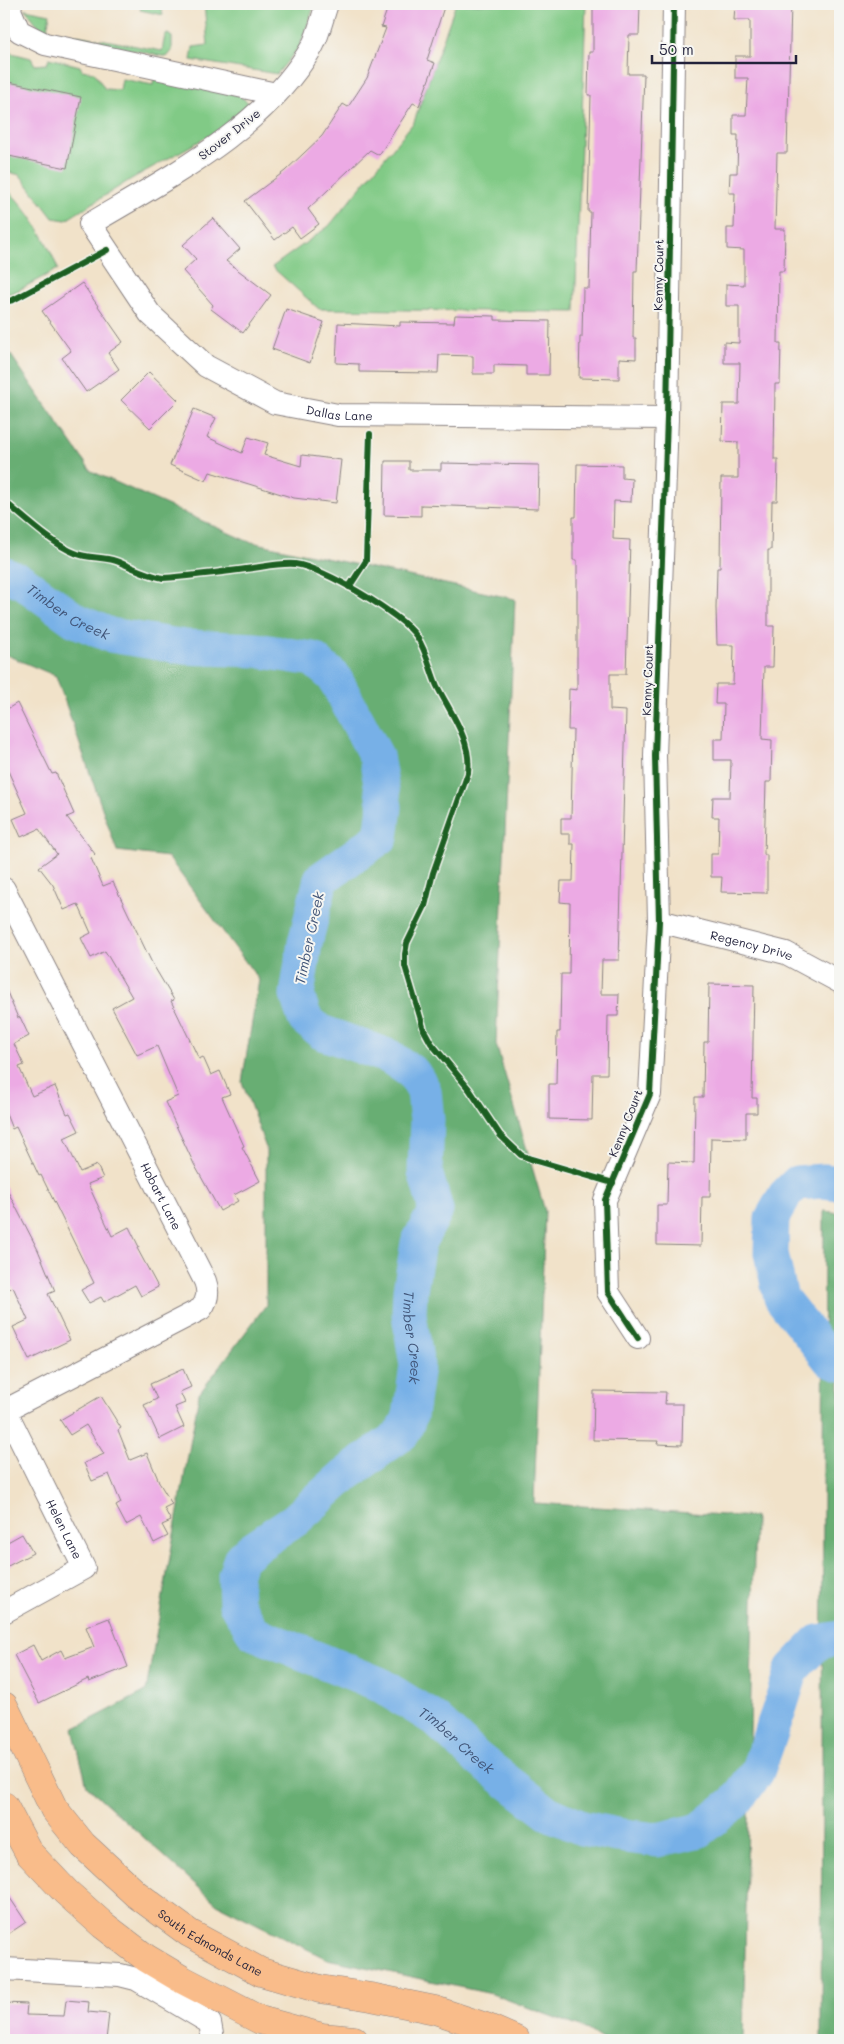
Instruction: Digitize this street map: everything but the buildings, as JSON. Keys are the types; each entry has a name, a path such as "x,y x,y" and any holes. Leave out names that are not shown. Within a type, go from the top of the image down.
{"main road":[{"name":"South Edmonds Lane","path":"4,1706 54,1809 77,1838 136,1894 189,1933 261,1972 320,1989 371,1996 435,2010 486,2027 516,2040"},
{"path":"4,1806 29,1853 66,1892 103,1925 146,1958 183,1980 260,2020 322,2037 354,2040"}],"street":[{"path":"11,4 10,10 19,31 45,44 276,94"},
{"name":"Stover Drive","path":"90,224 183,169 255,116 276,94 312,46 327,4"},
{"name":"Kenny Court","path":"638,1338 608,1292 605,1200 650,1094 658,921 655,756 666,418 674,4"},
{"name":"Dallas Lane","path":"90,224 150,314 206,366 275,403 338,414 666,418"},
{"name":"Hobart Lane","path":"4,889 205,1281 208,1295 206,1303 200,1309 5,1409"},
{"name":"Regency Drive","path":"658,921 786,953 840,982"},
{"name":"Helen Lane","path":"4,1612 84,1568 5,1409"},
{"path":"4,1969 120,1975 136,1979 210,2023 213,2040"}],"green space":[{"path":"142,4 160,4 163,15 140,10"},
{"path":"204,4 315,4 300,46 277,74 191,60 193,47 208,45"},
{"path":"449,4 586,4 575,312 319,309 272,267 329,226 414,122 455,6"},
{"path":"25,9 50,14 47,30 41,29"},
{"path":"52,31 98,39 97,44 51,36"},
{"path":"168,34 172,37 172,51 167,57 99,43 100,39 162,51 165,35"},
{"path":"4,51 31,58 35,65 47,64 49,58 80,66 82,70 94,72 105,89 120,90 122,79 153,85 154,78 239,95 251,105 232,123 133,178 66,220 53,218 20,175 4,171"},
{"path":"4,187 29,214 58,269 17,291 4,295"},
{"path":"4,345 91,471 247,541 515,599 496,1044 545,1211 534,1503 755,1517 743,2040 603,2040 588,2030 492,1994 327,1959 217,1904 87,1786 73,1729 146,1691 199,1394 266,1305 266,1148 242,1082 259,980 168,857 117,851 56,676 4,654"},
{"path":"824,1211 840,1213 840,2040 821,2040"}],"waterway":[{"name":"Timber Creek","path":"4,574 23,582 75,620 110,635 185,647 256,650 313,659 334,677 376,756 385,807 381,837 321,879 305,943 297,995 305,1019 321,1032 390,1057 413,1073 424,1091 427,1120 425,1172 436,1210 418,1243 410,1291 409,1314 417,1366 410,1416 403,1433 344,1476 295,1520 241,1558 235,1575 236,1604 254,1633 379,1684 435,1719 477,1758 548,1813 582,1828 657,1840 700,1830 736,1801 757,1772 792,1669 818,1642 840,1638"},
{"name":"Timber Creek","path":"840,1183 823,1181 797,1183 785,1195 772,1218 771,1253 781,1298 831,1361 840,1364"}],"cycle path":[{"path":"638,1338 608,1292 605,1200 650,1094 659,921 655,756 667,418 674,4"},
{"path":"4,302 13,300 107,250"},
{"path":"349,587 366,561 370,434"},
{"path":"4,501 48,537 66,549 80,555 111,559 163,578 279,564 295,564 323,574 361,593 409,628 417,637 426,655 437,686 464,738 468,761 468,773 433,873 425,906 407,943 405,954 405,966 424,1030 431,1043 469,1089 500,1135 521,1155 613,1183"}]}
